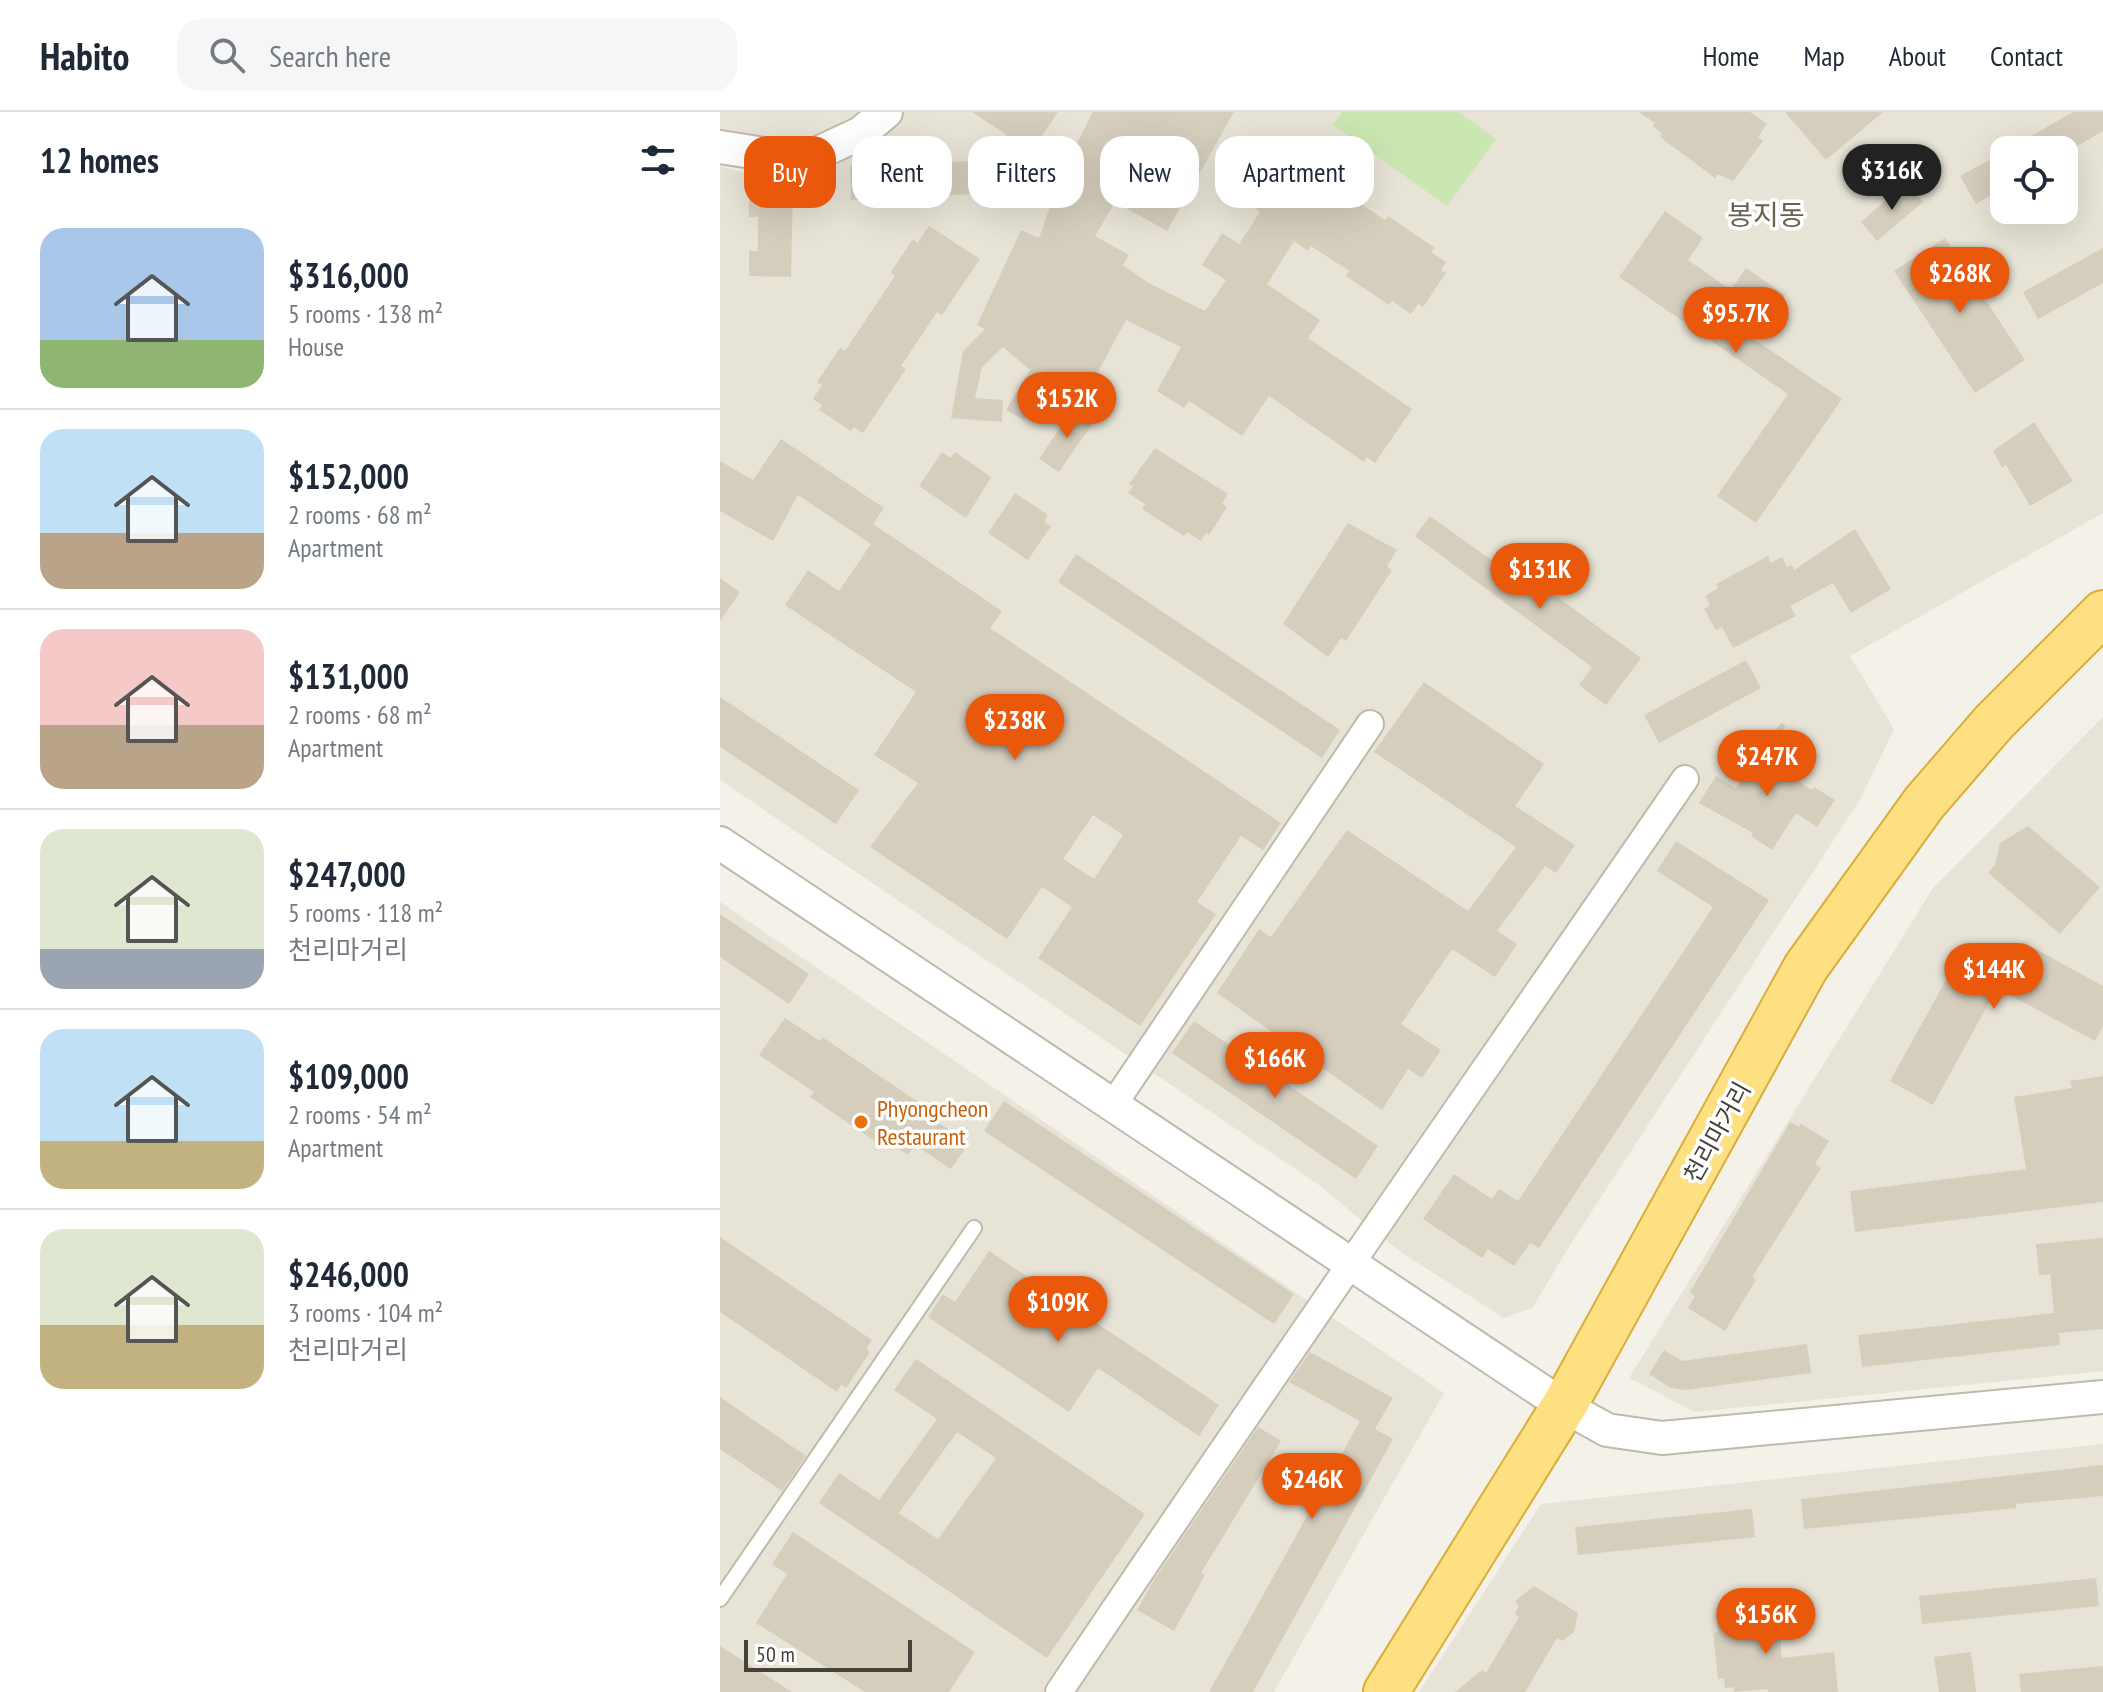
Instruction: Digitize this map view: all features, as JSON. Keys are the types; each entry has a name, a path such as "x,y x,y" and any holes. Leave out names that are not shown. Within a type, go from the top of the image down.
{"highway":[{"name":"천리마거리","path":"1386,1692 1564,1406 1815,954 1924,803 1994,722 2103,613"}],"street":[{"path":"720,147 803,160 861,133 886,112"},
{"path":"1113,1105 1370,724"},
{"path":"1059,1692 1290,1347 1351,1264 1685,779"},
{"path":"720,843 1564,1406 1607,1430 1662,1438 2103,1397"}],"lane":[{"path":"720,1599 974,1228"}],"shaded area":[{"path":"720,112 861,112 830,136 744,136 744,139 720,130"},
{"path":"901,112 2103,112 2103,513 1850,656 1894,729 1861,798 1532,1308 1504,1318 1399,1251 1319,1185 720,780 720,166 744,173 744,208 836,208 836,166 852,153 852,208 952,208 952,136 872,136"},
{"path":"2103,717 2103,1371 1695,1412 1629,1378 1933,888"},
{"path":"720,902 1444,1393 1274,1692 720,1692"},
{"path":"2103,1444 2103,1692 1419,1692 1541,1504"}],"green space":[{"path":"1342,112 1458,112 1496,139 1447,206 1374,154 1374,136 1348,136 1333,125"}],"building":[{"path":"972,112 1058,112 1042,136 1007,135"},
{"path":"1093,112 1234,112 1220,136 1215,136 1215,146 1199,174 1199,136 1100,136 1100,208 1111,208 1095,236 1129,255 1123,265 1147,282 1205,311 1226,280 1202,265 1222,233 1239,244 1260,212 1254,208 1367,208 1385,220 1388,216 1435,248 1431,252 1446,262 1441,270 1446,273 1423,307 1418,304 1411,314 1392,301 1389,305 1346,276 1349,271 1311,246 1308,251 1294,241 1267,284 1320,320 1308,338 1412,409 1375,463 1367,457 1364,462 1269,396 1242,436 1189,401 1184,408 1157,391 1181,347 1126,320 1084,398 1047,380 1024,420 1006,410 1030,370 1003,347 982,367 975,398 1003,400 1002,422 951,418 963,351 985,329 977,325 1021,230 1039,238 1050,208 1084,208 1084,136 1081,136"},
{"path":"1639,112 1750,112 1767,124 1758,137 1763,141 1733,181 1718,174 1715,178 1660,137 1662,134 1653,126 1655,123"},
{"path":"1785,112 1883,112 1826,160"},
{"path":"2073,112 2103,112 2103,131 2078,146 2078,136 2031,136"},
{"path":"1990,160 1990,196 1976,204 1960,176"},
{"path":"968,161 968,194 952,195 952,162"},
{"path":"850,166 852,166 851,200"},
{"path":"1906,183 1923,202 1877,241 1861,222"},
{"path":"749,208 793,208 791,277 749,276 749,251 758,251 758,217 749,217"},
{"path":"1126,208 1180,208 1167,231"},
{"path":"1665,211 1703,238 1688,260 1731,290 1746,268 1785,295 1754,339 1842,399 1756,523 1717,496 1788,394 1619,277"},
{"path":"929,226 980,259 942,315 937,312 901,366 906,369 863,433 854,427 851,431 819,410 822,405 813,399 822,385 817,382 840,348 845,351 895,276 891,272 913,239 917,243"},
{"path":"1945,238 2025,360 1975,393 1894,271"},
{"path":"2103,248 2103,283 2038,319 2023,292"},
{"path":"1074,407 1094,421 1059,472 1039,459"},
{"path":"2034,422 2073,481 2030,506 2006,465 2002,468 1993,451"},
{"path":"781,439 884,508 873,524 1002,611 990,628 1281,823 1263,850 1241,836 1197,902 1216,914 1140,1026 1038,958 1072,907 1042,887 1007,939 870,847 918,783 874,755 916,692 785,605 808,570 839,591 871,544 798,495 773,541 720,511 720,461 753,480","holes":["1093,815 1123,835 1094,879 1063,859"]},
{"path":"1155,448 1228,494 1222,504 1227,507 1209,535 1206,533 1201,541 1187,532 1184,536 1142,509 1145,504 1128,493 1133,486 1129,484"},
{"path":"942,452 951,458 955,452 991,477 966,518 919,486"},
{"path":"1015,493 1048,515 1044,522 1051,526 1028,560 988,533"},
{"path":"1430,516 1511,574 1516,567 1641,658 1606,705 1579,685 1592,667 1415,536"},
{"path":"1348,523 1397,550 1387,566 1392,570 1346,641 1341,638 1328,657 1283,624"},
{"path":"1855,529 1891,589 1851,613 1833,583 1790,606 1796,616 1733,648 1722,627 1716,630 1704,609 1710,605 1705,596 1718,588 1716,584 1768,556 1771,563 1782,557 1787,567 1792,565 1794,570"},
{"path":"1076,554 1340,730 1322,758 1058,582"},
{"path":"720,578 740,592 720,621"},
{"path":"1746,660 1761,688 1659,743 1644,715"},
{"path":"1424,682 1544,764 1515,806 1575,845 1556,873 1545,866 1497,931 1517,944 1495,977 1452,949 1401,1024 1441,1050 1422,1078 1408,1069 1382,1110 1217,993 1259,929 1271,937 1347,830 1468,911 1516,847 1374,752"},
{"path":"720,697 859,790 836,824 720,747"},
{"path":"1781,723 1785,725 1775,761 1783,766 1781,770 1812,790 1814,787 1835,800 1817,827 1796,813 1772,850 1751,836 1753,833 1699,803 1716,776 1736,788"},
{"path":"2028,826 2100,887 2060,934 1988,873 1995,865 2000,843"},
{"path":"1676,841 1769,900 1539,1248 1530,1243 1514,1266 1488,1249 1482,1258 1423,1219 1454,1174 1492,1199 1499,1189 1518,1201 1713,907 1657,871"},
{"path":"720,914 809,974 789,1004 720,957"},
{"path":"2023,942 2103,986 2103,1026 2095,1041 1997,988 1933,1105 1890,1081 1962,951 1984,964 1991,951 2012,963"},
{"path":"785,1018 820,1041 822,1037 936,1114 933,1119 969,1143 951,1169 915,1145 908,1155 889,1142 885,1148 810,1097 814,1092 759,1055"},
{"path":"1194,1021 1378,1146 1356,1179 1172,1053"},
{"path":"2103,1076 2103,1202 1855,1232 1850,1191 2026,1169 2014,1097 2072,1088 2070,1081"},
{"path":"1004,1101 1294,1294 1274,1324 984,1131"},
{"path":"1790,1122 1799,1127 1801,1124 1829,1141 1815,1164 1821,1168 1752,1277 1756,1280 1725,1331 1688,1308 1695,1296 1690,1292"},
{"path":"720,1237 872,1340 866,1349 870,1352 846,1388 841,1385 837,1392 720,1312"},
{"path":"2103,1238 2103,1329 2059,1333 2060,1345 1862,1367 1858,1335 2054,1313 2050,1274 2039,1275 2036,1244"},
{"path":"989,1251 1219,1405 1199,1436 1098,1368 1069,1412 928,1317 943,1294 955,1302"},
{"path":"1807,1344 1811,1373 1686,1390 1671,1388 1649,1374 1664,1350 1682,1361"},
{"path":"1310,1352 1393,1398 1375,1429 1393,1439 1253,1692 1209,1692 1360,1421 1289,1382"},
{"path":"916,1359 1145,1514 1047,1658 819,1503 839,1473 879,1500 937,1419 894,1390","holes":["957,1432 996,1458 938,1539 899,1513"]},
{"path":"720,1397 806,1456 782,1491 720,1449"},
{"path":"1258,1427 1281,1441 1201,1573 1205,1575 1174,1631 1137,1610"},
{"path":"2103,1465 2103,1496 1804,1529 1801,1499"},
{"path":"1752,1509 1755,1537 1578,1555 1575,1527"},
{"path":"793,1532 975,1652 949,1692 865,1692 756,1623 787,1574 772,1564"},
{"path":"2096,1578 2099,1606 1922,1624 1919,1596"},
{"path":"1534,1586 1578,1613 1574,1632 1562,1641 1557,1638 1525,1692 1455,1692 1482,1670 1486,1673 1519,1617 1515,1614 1519,1606 1515,1601"},
{"path":"1768,1603 1769,1608 1777,1607 1782,1658 1834,1652 1838,1692 1768,1692 1768,1689 1734,1692 1733,1687 1725,1688 1724,1678 1718,1679 1713,1633 1718,1632 1716,1614 1738,1612 1737,1607"},
{"path":"720,1646 792,1692 720,1692"},
{"path":"1971,1652 1976,1692 1939,1692 1934,1657"},
{"path":"2103,1666 2103,1692 2021,1692 2019,1674"}],"place":[{"name":"Phyongcheon Restaurant","path":"861,1122"}],"district":[{"name":"봉지동","path":"1766,214"}]}
